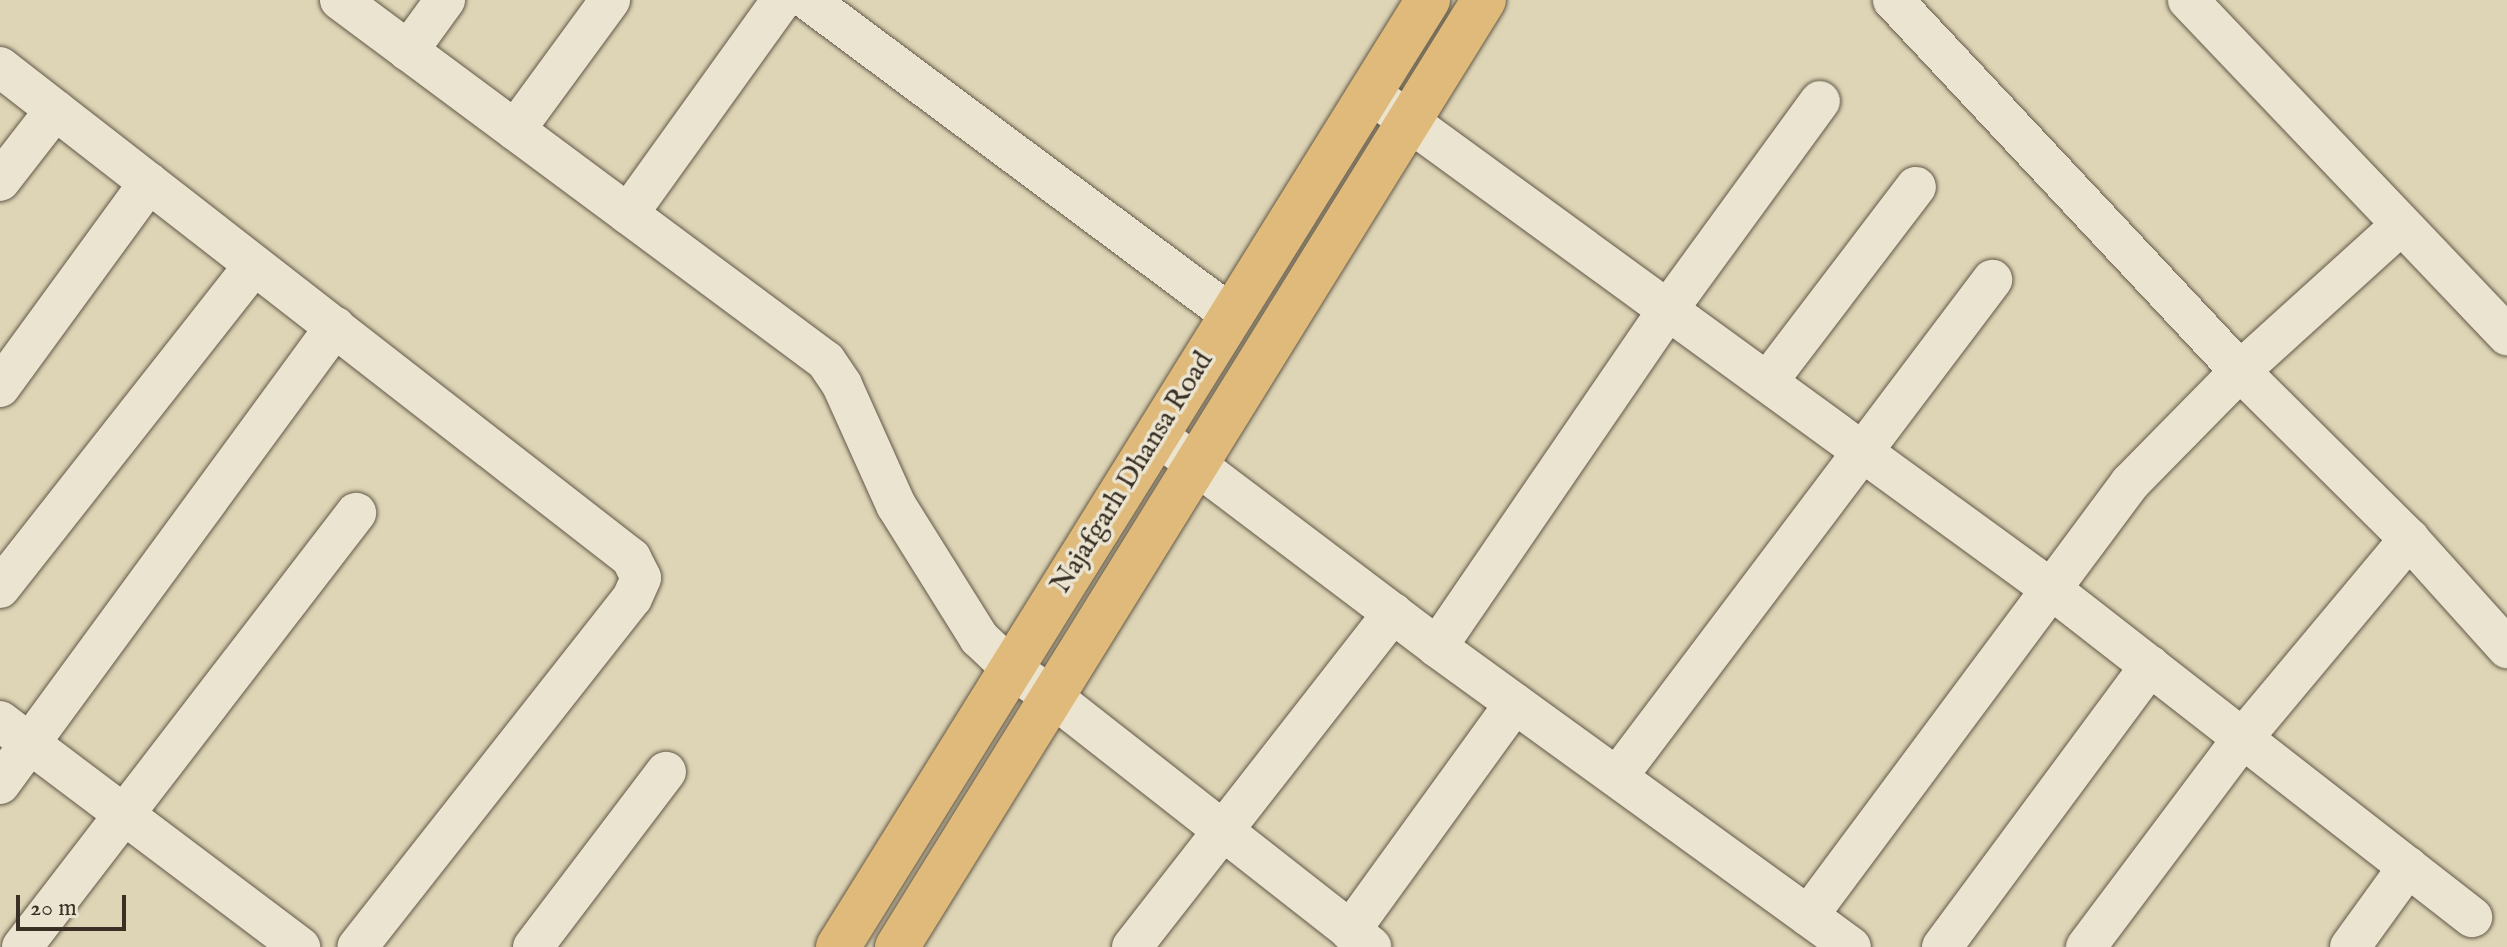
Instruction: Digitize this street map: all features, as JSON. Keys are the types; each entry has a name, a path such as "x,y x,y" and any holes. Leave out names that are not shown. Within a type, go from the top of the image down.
{"main road":[{"name":"Najafgarh Dhansa Road","path":"838,947 1428,0"},
{"name":"Najafgarh Dhansa Road","path":"897,947 1484,0"}],"street":[{"path":"340,0 826,361 842,385 896,505 979,638 1012,669 1054,698 1361,939 1515,703"},
{"path":"408,51 445,0"},
{"path":"515,130 610,0"},
{"path":"628,214 782,0"},
{"path":"808,0 1231,315"},
{"path":"1893,0 2240,371 2409,539 2507,648"},
{"path":"2188,0 2507,335"},
{"path":"0,67 631,558 641,578 632,598 357,947"},
{"path":"1370,93 2051,589 2472,917"},
{"path":"1437,647 1669,308 1820,101"},
{"path":"0,181 55,110"},
{"path":"0,387 149,183"},
{"path":"1768,381 1916,187"},
{"path":"1808,916 2130,483 2240,371 2400,226"},
{"path":"0,588 254,265"},
{"path":"1617,777 1992,280"},
{"path":"0,784 15,732 335,327"},
{"path":"1157,435 1437,647 1851,947"},
{"path":"22,947 356,513"},
{"path":"2086,947 2242,739 2409,539"},
{"path":"1132,947 1393,613"},
{"path":"1942,947 2150,666"},
{"path":"15,732 300,947"},
{"path":"533,947 666,772"},
{"path":"2350,947 2408,867"}]}
